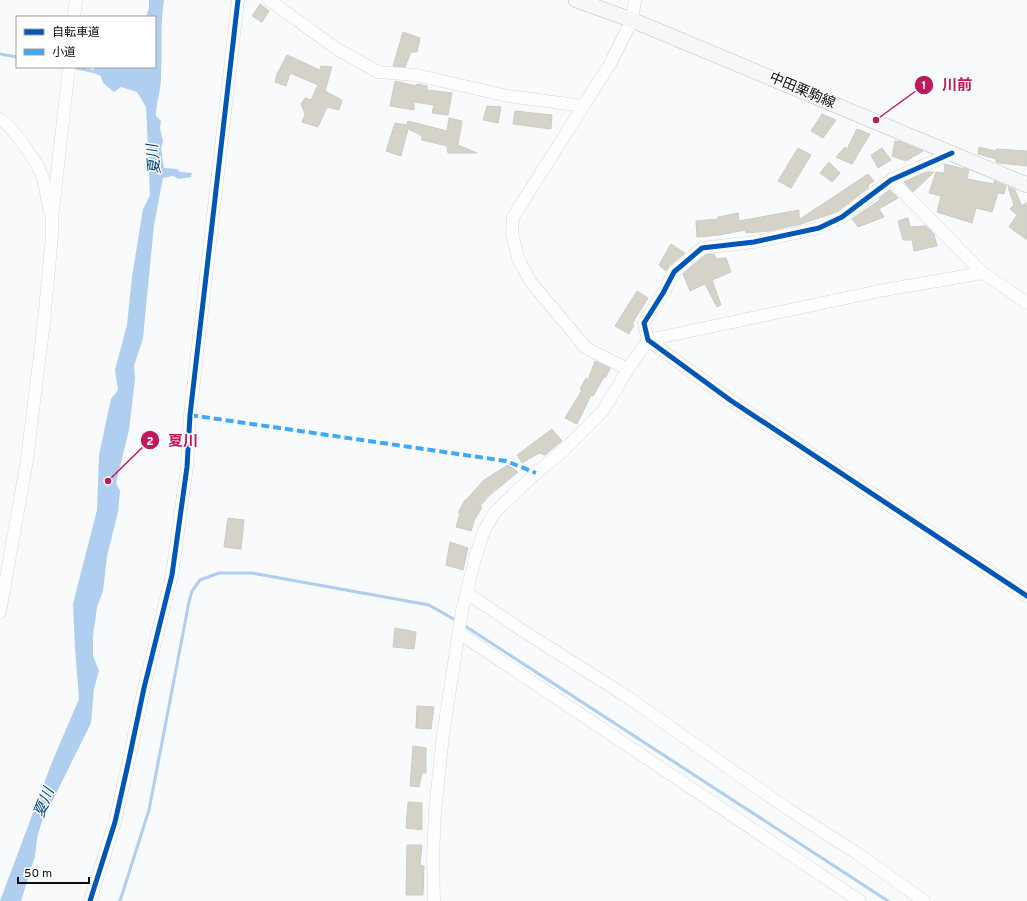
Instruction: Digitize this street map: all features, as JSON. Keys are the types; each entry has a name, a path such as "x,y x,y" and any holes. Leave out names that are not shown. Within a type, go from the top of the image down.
{"main road":[{"name":"中田栗駒線","path":"576,0 632,20 1027,185"}],"street":[{"path":"74,16 76,0"},
{"path":"90,901 115,822 144,688 172,575 187,467 190,415 238,0"},
{"path":"269,0 337,49 378,72 416,76 508,96 583,106"},
{"path":"628,369 586,348 530,282 518,258 512,233 513,217 610,64 632,20 635,0"},
{"path":"0,612 27,460 44,321 52,236 52,219 69,68"},
{"path":"0,119 7,123 23,144 42,174 52,219"},
{"path":"952,153 891,180 842,217 819,228 754,242 702,248 674,272 644,323 648,340 730,400 1027,596"},
{"path":"891,180 983,273 1027,303"},
{"path":"434,901 433,857 435,811 443,736 461,616 476,555 484,531 495,512 536,473 564,450 603,411 628,369 648,340 884,290 983,273"},
{"path":"467,593 523,631 626,696 776,800 858,854 924,901"},
{"path":"459,631 860,901"}],"water":[{"path":"149,0 164,0 161,82 156,116 161,121 160,128 163,141 161,148 164,168 177,169 180,172 192,173 191,177 179,179 173,176 163,178 154,225 143,338 134,366 135,379 129,430 116,483 120,491 118,512 107,556 103,591 97,607 93,636 93,656 99,671 94,689 91,723 41,824 37,838 35,856 21,901 0,901 52,762 79,699 73,604 97,510 99,455 111,399 118,390 115,370 127,325 132,277 143,209 150,195 146,107 137,92 121,87 114,92 103,83 101,76 94,73 94,68 156,68 156,16 146,16 149,8"}],"building":[{"path":"260,4 269,11 262,22 252,16"},
{"path":"403,32 420,38 417,52 411,52 405,67 393,66"},
{"path":"287,55 320,70 321,66 332,67 325,91 342,100 339,110 327,107 318,127 302,122 305,114 301,104 305,98 311,100 318,85 290,73 286,86 275,82 277,74"},
{"path":"395,81 416,86 417,84 427,86 427,90 452,93 448,115 432,113 434,105 414,102 414,110 390,106"},
{"path":"487,106 501,107 498,123 483,120"},
{"path":"515,111 552,115 551,129 513,124"},
{"path":"822,114 836,120 823,138 811,131"},
{"path":"449,118 462,121 458,145 477,153 448,153 447,146 422,140 421,135 408,129 401,156 386,151 395,123 407,125 408,121 447,131"},
{"path":"857,129 870,134 852,164 836,157 845,147 847,149"},
{"path":"895,141 923,151 906,161 892,156"},
{"path":"979,147 995,151 997,149 1027,151 1027,166 996,162 996,159 978,154"},
{"path":"798,148 811,155 791,188 778,181"},
{"path":"882,148 891,160 878,168 871,155"},
{"path":"829,162 840,173 832,182 820,173"},
{"path":"945,164 969,170 967,179 994,184 994,181 1006,186 1004,194 998,193 992,212 976,208 972,223 937,212 941,196 929,193 936,172 944,173"},
{"path":"927,172 934,172 913,192 904,182"},
{"path":"868,174 874,181 868,185 869,187 838,211 831,214 801,224 769,231 746,233 745,230 720,235 697,237 696,221 718,219 718,217 738,213 739,221 799,210 800,219"},
{"path":"1008,187 1015,190 1022,206 1027,202 1027,240 1009,227 1017,215 1010,209 1014,205"},
{"path":"890,190 898,198 879,209 884,217 858,227 852,219 881,199 879,198"},
{"path":"908,218 910,227 926,226 934,234 937,246 914,251 912,240 903,240 898,221"},
{"path":"671,244 685,253 669,266 666,271 659,265"},
{"path":"714,254 716,259 726,258 731,272 712,280 721,305 717,307 705,284 690,291 683,274 705,255"},
{"path":"637,291 648,298 632,324 634,325 629,334 615,326"},
{"path":"595,361 610,368 606,377 604,377 593,396 591,395 577,424 565,418 582,390 580,389 586,378 588,380"},
{"path":"552,429 562,441 545,455 539,453 522,463 517,455"},
{"path":"508,465 518,472 490,495 480,506 482,507 475,518 471,531 456,527 460,513 458,513 465,500 484,480"},
{"path":"228,518 244,520 241,549 224,547"},
{"path":"450,542 468,548 463,570 446,565"},
{"path":"395,628 416,632 414,649 393,647"},
{"path":"417,706 434,707 431,729 416,728"},
{"path":"413,746 426,748 426,773 422,773 419,787 410,786"},
{"path":"408,802 422,803 422,830 406,828"},
{"path":"407,845 422,845 420,865 424,866 423,895 406,895"}],"waterway":[{"path":"0,54 16,57"},
{"path":"77,68 96,72"},
{"path":"120,901 149,810 189,602 192,591 200,580 219,573 252,573 429,605 457,621"},
{"path":"462,624 888,901"}],"marked path":[{"path":"190,415 506,461 536,473"}],"cycle path":[{"path":"90,901 115,822 144,688 172,575 187,467 190,415 238,0"},
{"path":"952,153 891,180 842,217 819,228 754,242 702,248 674,272 644,323 648,340 730,400 1027,596"}],"place":[{"name":"川前","path":"876,120"},
{"name":"夏川","path":"108,481"}]}
